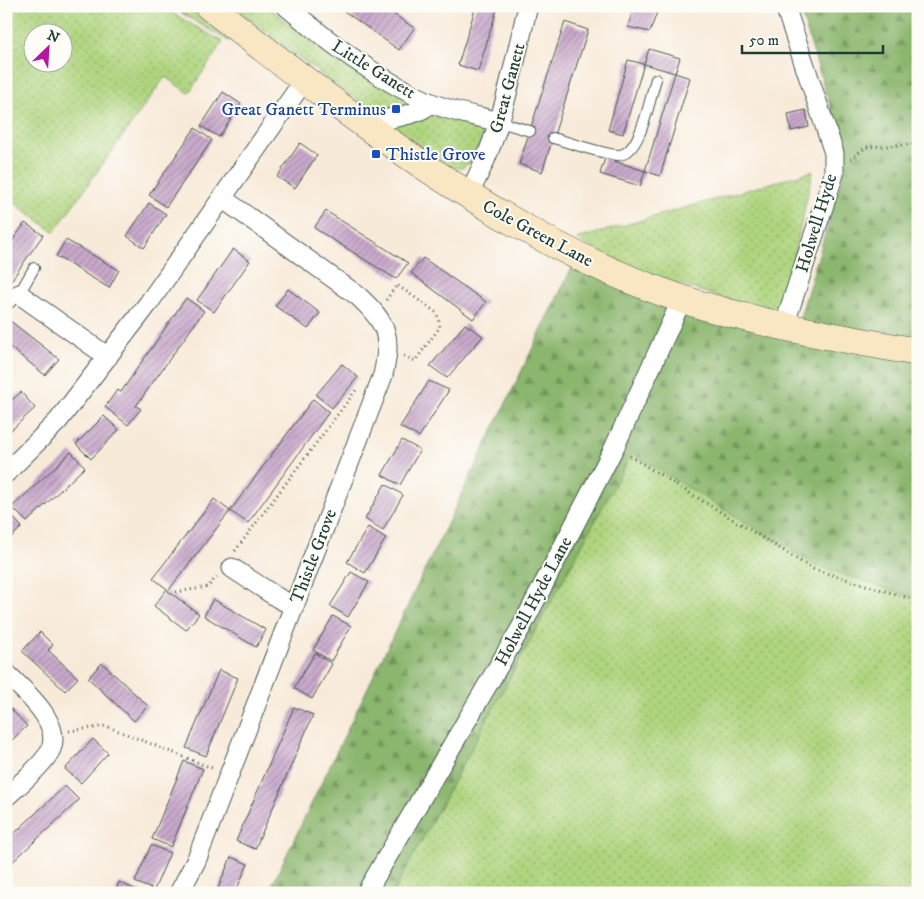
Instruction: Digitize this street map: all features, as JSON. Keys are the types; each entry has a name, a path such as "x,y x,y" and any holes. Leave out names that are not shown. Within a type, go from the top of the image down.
{"street":[{"name":"Cole Green Lane","path":"209,6 368,125 468,194 576,256 682,299 784,326 918,352"},
{"name":"Little Ganett","path":"286,6 323,37 384,79 431,103 500,122"},
{"name":"Great Ganett","path":"468,194 485,166 500,122 528,6"},
{"name":"Holwell Hyde","path":"784,326 834,174 834,153 785,6"},
{"path":"6,473 58,421 108,357 148,304 305,78"},
{"path":"368,125 380,120 423,110 431,103"},
{"name":"Thistle Grove","path":"179,893 196,861 230,774 387,359 386,327 376,312 358,296 222,198"},
{"name":"Holwell Hyde Lane","path":"366,893 522,626 615,446 682,299"},
{"path":"13,300 108,357"},
{"path":"228,565 278,598 294,606"},
{"path":"6,673 40,705 49,722 52,744 48,755 6,797"}],"lane":[{"path":"553,138 618,155 630,151 638,140 656,78"},
{"path":"500,122 530,131"},
{"path":"13,300 34,268"}],"path":[{"path":"834,174 866,147 918,144"},
{"path":"176,592 208,587 228,565 374,366 387,359 415,361 440,327 437,313 397,285 376,312"},
{"path":"615,446 813,568 918,601"},
{"path":"51,733 106,726 230,774"}],"green space":[{"path":"6,6 160,6 223,42 189,93 165,77 54,232 6,197"},
{"path":"170,6 188,6 234,39 228,41"},
{"path":"233,6 268,6 331,60 411,99 472,119 482,135 478,157 462,168 447,167"},
{"path":"799,6 918,6 918,599 813,564 632,453 393,893 268,893 574,263 794,337 847,161"},
{"path":"813,171 787,288 777,306 765,310 644,272 576,239"},
{"path":"632,452 813,564 918,599 918,893 393,893"}],"building":[{"path":"337,6 382,6 414,28 399,50"},
{"path":"476,6 498,6 478,71 458,65"},
{"path":"634,6 659,6 650,32 628,27"},
{"path":"565,22 588,30 542,172 519,164"},
{"path":"649,49 680,58 675,73 644,64"},
{"path":"628,60 644,64 623,134 608,130"},
{"path":"675,73 690,78 660,176 645,171"},
{"path":"223,92 241,104 219,137 201,126"},
{"path":"806,110 809,127 791,131 788,114"},
{"path":"195,128 212,140 166,207 149,195"},
{"path":"300,143 317,155 295,188 277,177"},
{"path":"605,158 645,171 640,186 600,174"},
{"path":"149,203 166,214 144,248 127,236"},
{"path":"326,211 408,263 396,279 314,228"},
{"path":"25,223 43,235 6,288 6,249"},
{"path":"66,240 119,270 109,288 56,256"},
{"path":"233,249 250,261 214,312 197,300"},
{"path":"423,258 486,302 473,319 411,273"},
{"path":"288,289 320,313 308,329 275,306"},
{"path":"186,298 204,311 136,406 141,409 128,425 105,407 117,390 121,392"},
{"path":"9,320 59,359 45,375 6,344 6,324"},
{"path":"465,324 483,336 447,378 430,366"},
{"path":"342,364 358,377 332,408 316,395"},
{"path":"429,381 449,390 419,437 400,427"},
{"path":"21,392 35,408 6,435 6,405"},
{"path":"313,399 329,412 248,523 230,511"},
{"path":"104,416 119,430 91,459 76,444"},
{"path":"402,440 420,450 400,485 382,475"},
{"path":"71,452 85,467 27,522 12,507"},
{"path":"385,484 403,495 383,530 365,519"},
{"path":"214,499 230,511 168,591 199,614 186,630 154,606 167,589 153,578"},
{"path":"8,512 22,527 6,542 6,513"},
{"path":"368,527 386,538 365,573 347,562"},
{"path":"351,572 369,582 348,617 330,606"},
{"path":"213,599 266,630 256,647 204,616"},
{"path":"333,616 351,626 331,661 313,650"},
{"path":"40,632 53,645 48,650 78,678 65,691 22,651"},
{"path":"315,653 332,664 312,699 294,688"},
{"path":"102,663 148,706 134,721 88,678"},
{"path":"219,670 238,678 206,756 186,748"},
{"path":"6,704 27,726 12,740 6,733"},
{"path":"294,707 313,715 255,849 236,841"},
{"path":"93,739 108,753 81,783 65,769"},
{"path":"184,761 203,769 171,847 152,839"},
{"path":"65,786 79,800 6,868 6,841"},
{"path":"151,845 170,853 154,890 135,882"},
{"path":"231,857 248,864 235,893 216,893"},
{"path":"119,882 138,891 138,893 115,893"}],"place":[{"name":"Great Ganett Terminus","path":"396,109"},
{"name":"Thistle Grove","path":"376,154"}]}
